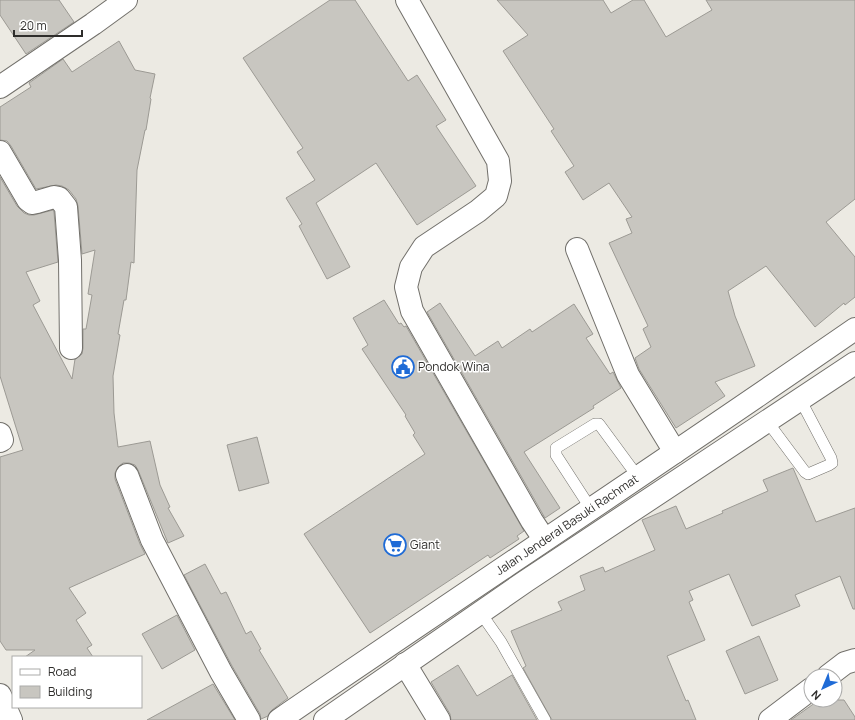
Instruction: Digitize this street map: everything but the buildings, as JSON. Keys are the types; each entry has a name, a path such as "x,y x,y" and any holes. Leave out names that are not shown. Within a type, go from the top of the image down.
{"street":[{"path":"0,87 126,0"},
{"path":"407,0 498,161 500,181 496,196 478,211 424,247 411,267 406,287 412,311 532,521 544,539"},
{"path":"0,152 28,200 32,203 54,197 59,198 66,207 70,260 71,348"},
{"path":"577,249 628,375 675,452"},
{"name":"Jalan Jenderal Basuki Rachmat","path":"279,720 544,539 638,478 855,329"},
{"name":"Jalan Jenderal Basuki Rachmat","path":"325,720 480,612 855,363"},
{"path":"0,434 2,440 0,441"},
{"path":"127,475 152,540 221,672 249,720"},
{"path":"638,478 652,497"},
{"path":"838,668 845,663 855,660"},
{"path":"405,664 439,720"},
{"path":"0,695 11,720"},
{"path":"770,720 803,695"}],"lane":[{"path":"767,421 780,441 805,472 808,474 829,466 832,463 831,458 800,399"},
{"path":"591,509 556,455 556,448 596,424 599,424 638,478"},
{"path":"480,612 501,642 545,720"}],"place":[{"name":"Pondok Wina","path":"403,367"},
{"name":"Giant","path":"395,545"}]}
